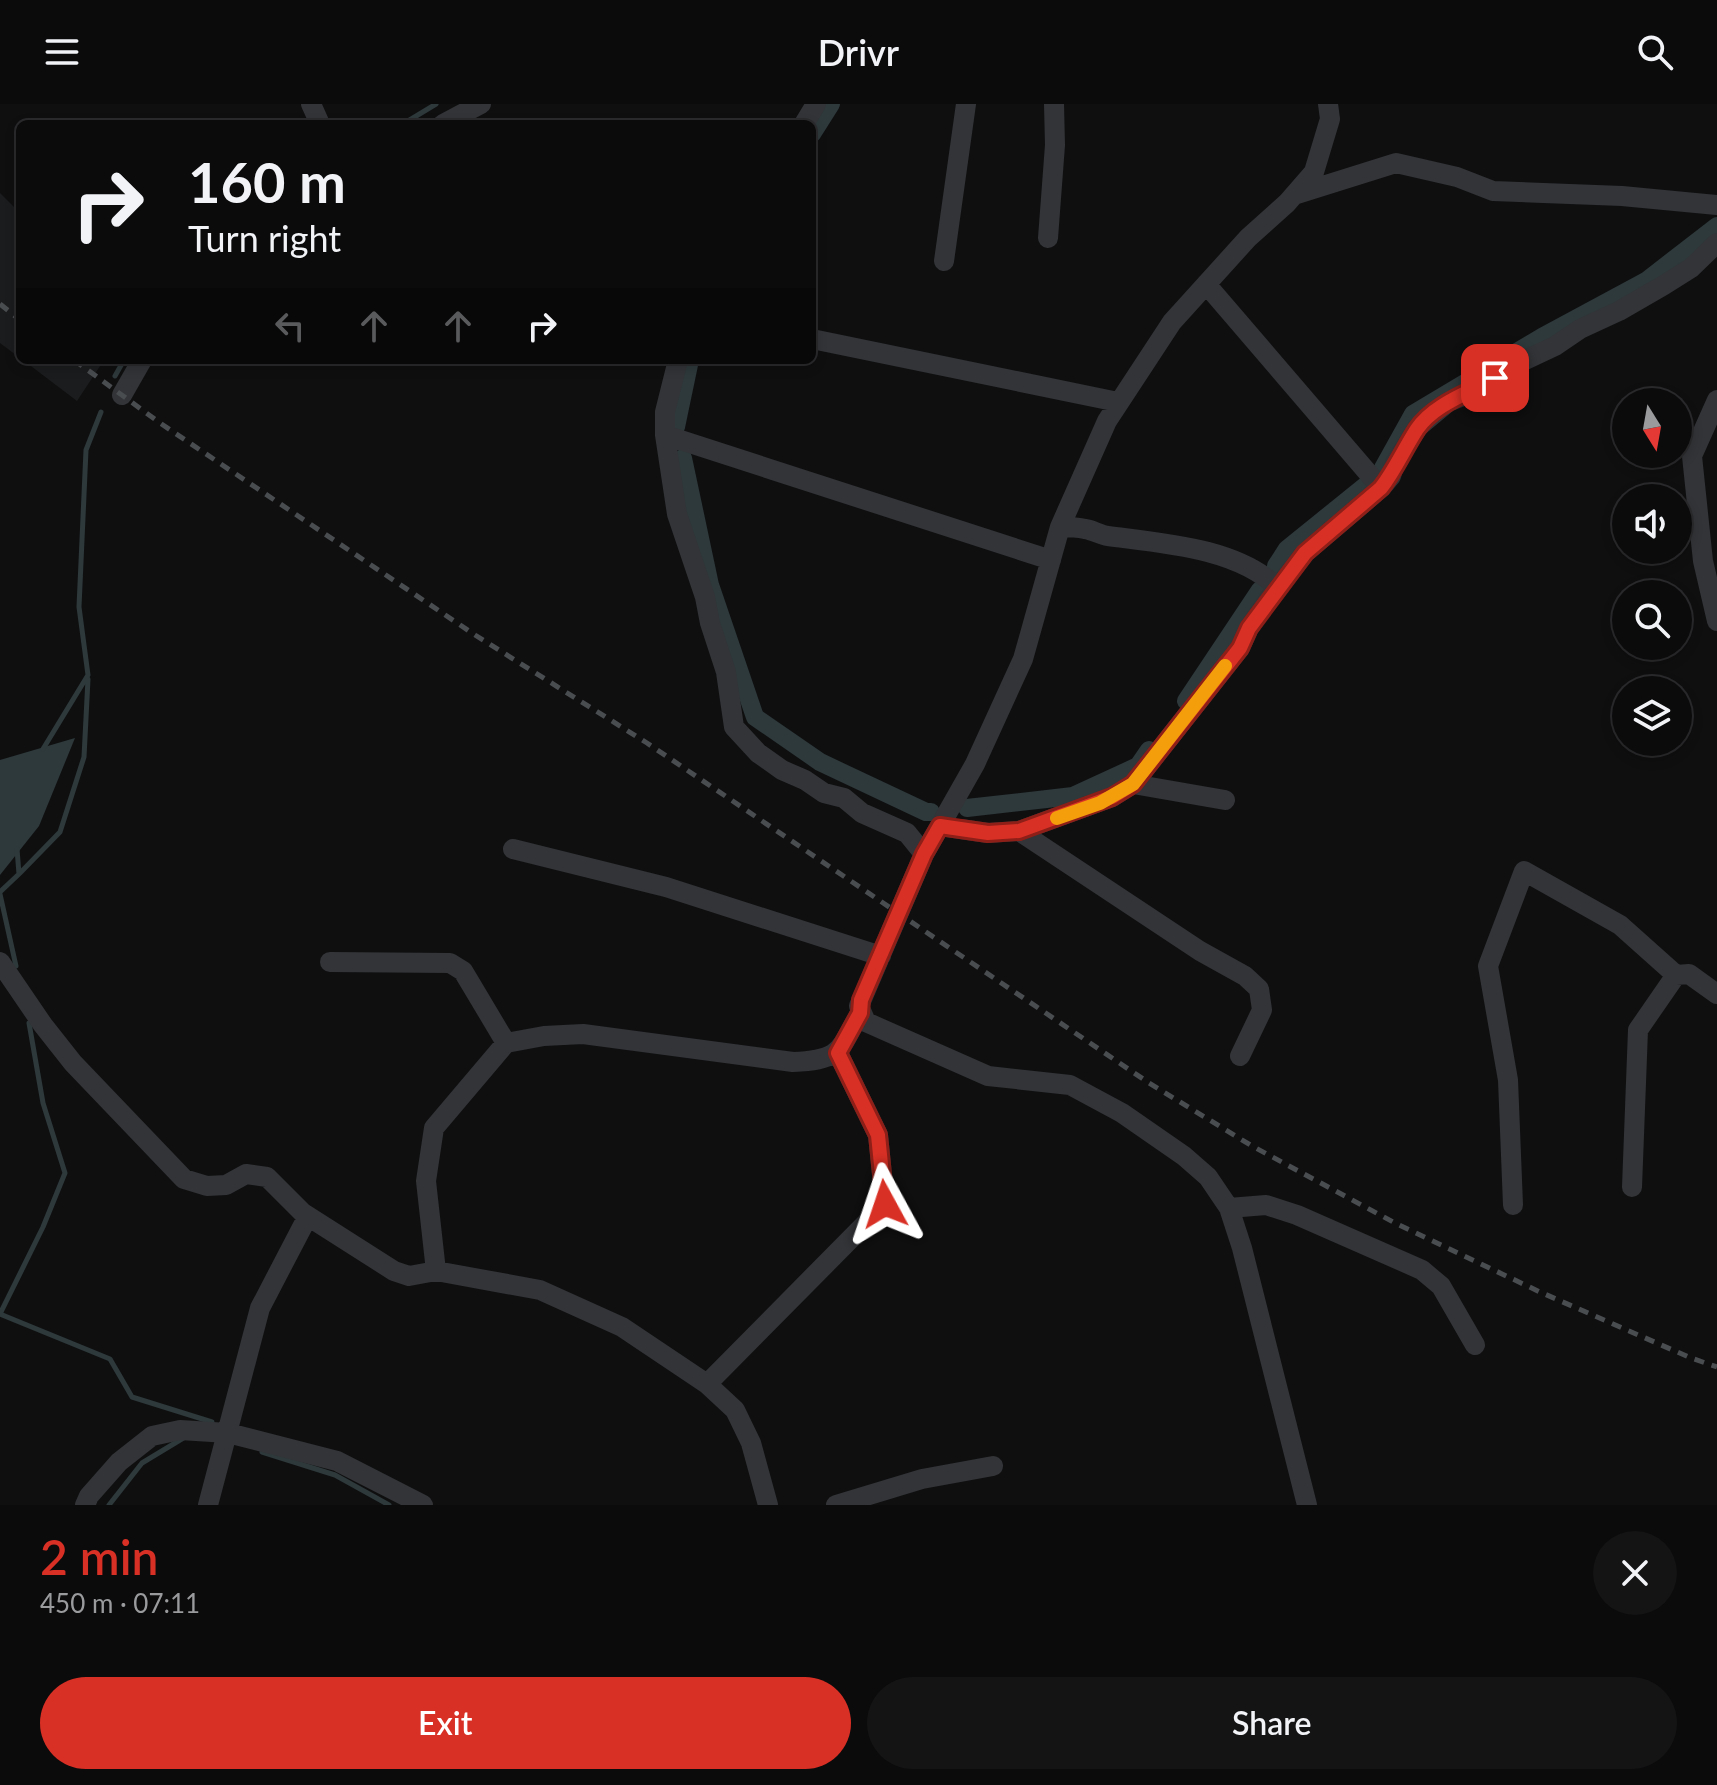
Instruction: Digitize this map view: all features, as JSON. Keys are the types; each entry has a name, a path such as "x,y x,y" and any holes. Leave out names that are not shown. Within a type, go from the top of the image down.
{"street":[{"path":"451,120 481,104"},
{"path":"944,261 966,104"},
{"path":"1048,238 1055,145 1054,104"},
{"path":"436,1271 426,1181 434,1128 506,1043 544,1036 583,1034 793,1062 816,1061 838,1053 860,1013 861,1000 924,854 975,764 1023,659 1060,527 1118,402 1172,322 1248,238 1314,172 1330,119 1328,104"},
{"path":"1294,195 1396,163 1457,177 1493,191 1622,196 1717,205"},
{"path":"940,826 988,833 1019,831 1100,803 1133,784 1240,648 1249,628 1305,553 1381,488 1418,427 1448,402 1468,394 1664,285 1691,268 1717,243"},
{"path":"1206,284 1381,488"},
{"path":"816,340 1118,402"},
{"path":"122,395 140,364"},
{"path":"677,364 665,412 665,435 677,514 726,672 734,727 758,753 782,770 824,793 844,798 862,813 907,833 924,854"},
{"path":"1717,400 1692,456 1703,561 1717,621"},
{"path":"665,435 1051,560"},
{"path":"1060,527 1087,529 1106,536 1130,537 1197,550 1263,573 1278,588"},
{"path":"1133,784 1225,800"},
{"path":"1019,831 1200,951 1245,976 1259,989 1262,1010 1240,1056"},
{"path":"513,849 666,887 881,956"},
{"path":"1513,1205 1508,1080 1488,966 1524,871 1620,925 1676,975 1689,974 1717,994"},
{"path":"0,962 73,1063 184,1179 207,1186 226,1185 246,1174 267,1177 308,1216 394,1271 409,1276 436,1271 540,1290 622,1327 707,1384 735,1410 751,1443 768,1505"},
{"path":"330,962 450,963 463,971 506,1043"},
{"path":"1632,1187 1638,1030 1676,975"},
{"path":"860,1013 866,1022 988,1076 1070,1085 1122,1113 1184,1156 1208,1177 1229,1208 1242,1248 1307,1505"},
{"path":"707,1384 885,1204 878,1135 838,1053"},
{"path":"1229,1208 1252,1205 1277,1208 1422,1270 1441,1286 1475,1345"},
{"path":"208,1505 260,1308 308,1216"},
{"path":"85,1505 89,1496 119,1462 152,1436 180,1430 227,1433 337,1461 423,1505"},
{"path":"836,1505 922,1479 993,1466"}],"shaded area":[{"path":"0,193 16,209 16,355 0,343"},
{"path":"28,364 101,364 77,401"},
{"path":"75,738 39,826 0,875 0,760"}],"waterway":[{"path":"410,120 436,104"},
{"path":"816,128 831,104"},
{"path":"1383,468 1413,414 1542,337 1646,281 1717,226"},
{"path":"115,376 122,364"},
{"path":"676,427 689,364"},
{"path":"43,749 88,675 79,607 86,450 101,412"},
{"path":"683,458 710,585 755,717 820,762 931,812"},
{"path":"1276,566 1287,549 1365,486"},
{"path":"1186,701 1260,590"},
{"path":"20,873 60,832 84,757 88,679"},
{"path":"967,808 1073,796 1138,766 1149,750"},
{"path":"0,892 19,874 17,849"},
{"path":"0,894 16,966"},
{"path":"29,1023 43,1103 65,1173 43,1227 0,1314 110,1359 132,1397 212,1422 212,1426"},
{"path":"109,1505 142,1463 185,1437"},
{"path":"262,1452 335,1475 389,1505"}],"railway":[{"path":"0,304 16,317"},
{"path":"79,364 160,423 475,635 647,743 1149,1083 1252,1146 1395,1223 1540,1292 1717,1367"}],"slow traffic":[{"path":"1057,818 1100,803 1133,784 1225,666"}],"route":[{"path":"885,1204 878,1135 838,1053 860,1013 861,1000 924,854 940,826 988,833 1019,831 1100,803 1133,784 1240,648 1249,628 1305,553 1381,488 1418,427 1448,402 1495,378"}]}
